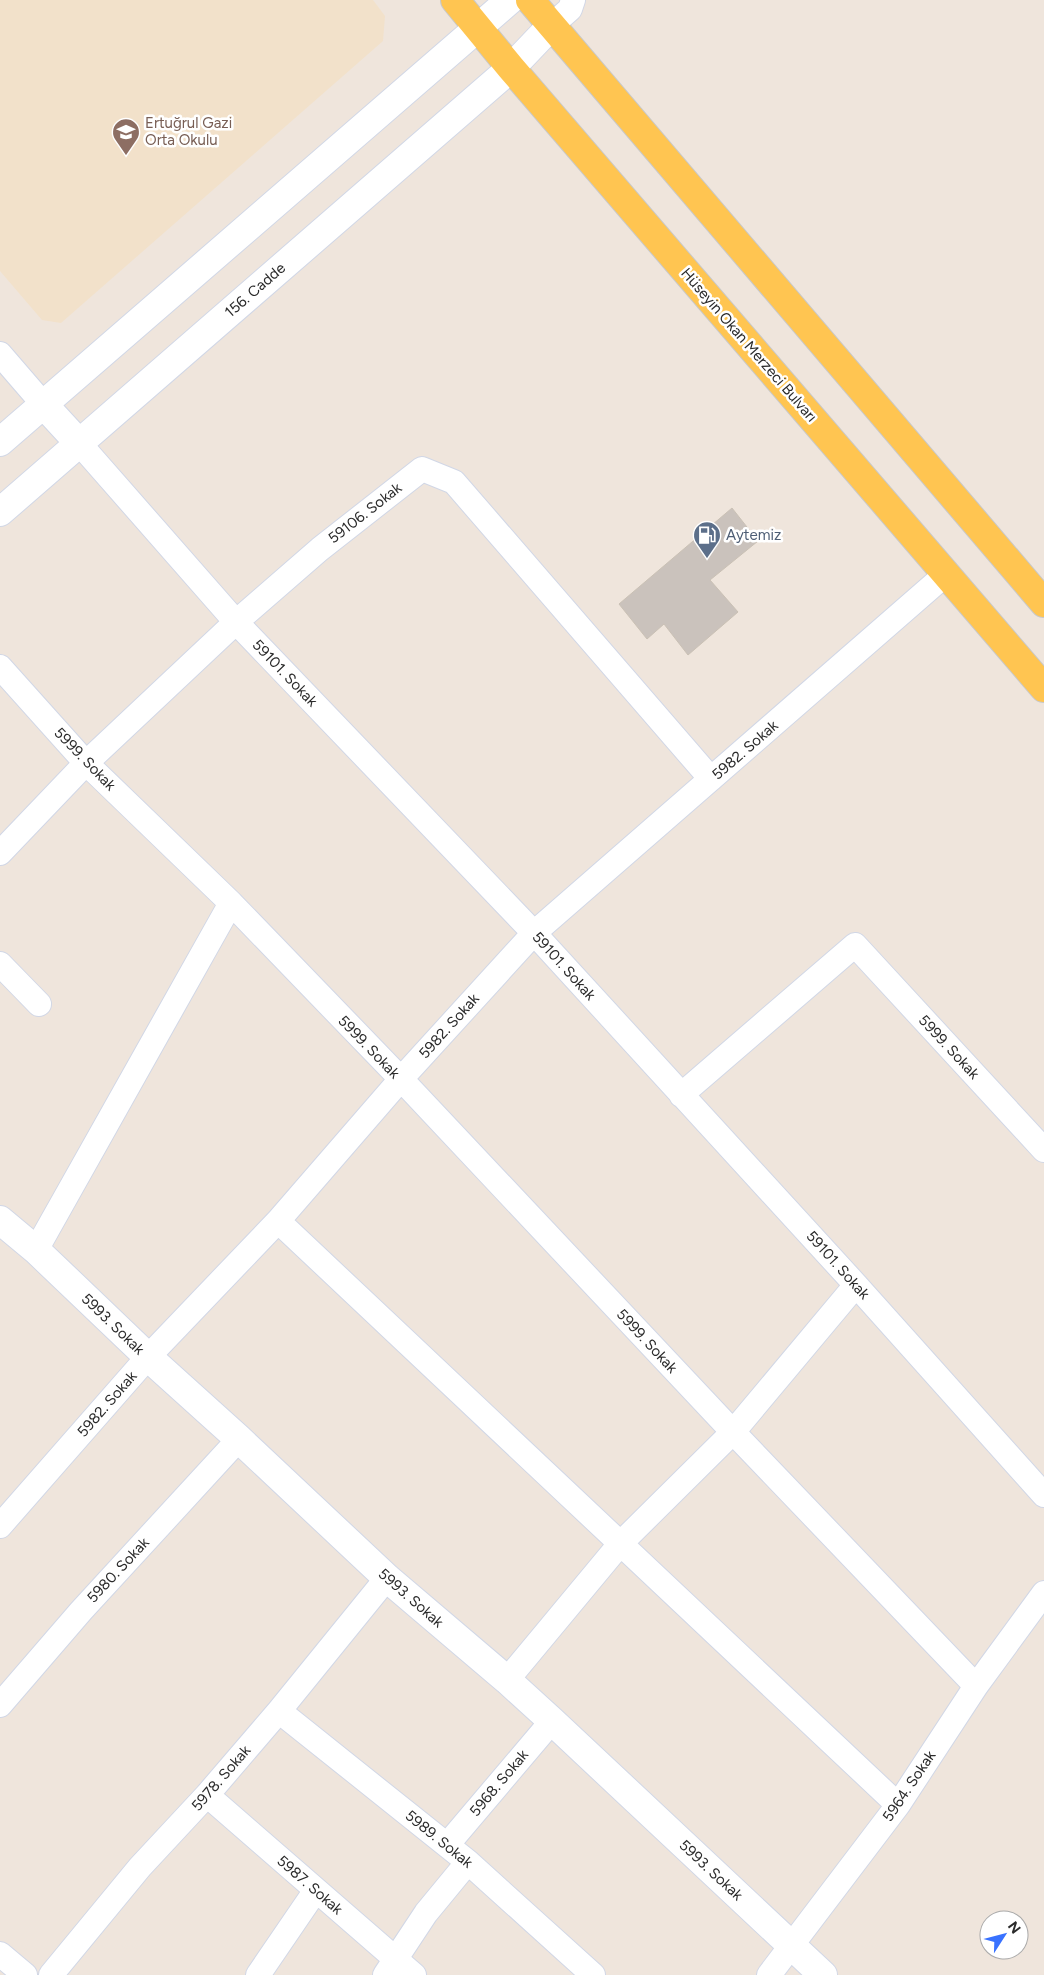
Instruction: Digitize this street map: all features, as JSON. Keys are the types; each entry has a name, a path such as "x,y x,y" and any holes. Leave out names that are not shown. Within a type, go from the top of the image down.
{"main road":[{"name":"Hüseyin Okan Merzeci Bulvarı","path":"455,0 511,68 1044,688"},
{"path":"530,0 1044,603"}],"street":[{"path":"0,442 510,0"},
{"path":"552,25 570,10 573,0"},
{"name":"156. Cadde","path":"0,512 511,68 552,25"},
{"path":"0,354 79,443"},
{"name":"59101. Sokak","path":"79,443 236,622 534,933 1044,1494"},
{"name":"59106. Sokak","path":"0,853 86,763 236,622 320,549 422,469 454,482 711,779"},
{"name":"5982. Sokak","path":"0,1526 148,1357 278,1221 401,1079 534,933 946,574"},
{"name":"5999. Sokak","path":"0,667 86,763 231,903 401,1079 733,1432 976,1686"},
{"path":"36,1250 231,903"},
{"name":"5999. Sokak","path":"682,1095 855,945 1044,1150"},
{"path":"0,964 39,1004"},
{"name":"5993. Sokak","path":"0,1220 36,1250 148,1357 388,1578 552,1721 823,1975"},
{"path":"278,1221 898,1805"},
{"path":"507,1680 620,1544 733,1432 856,1285"},
{"name":"5980. Sokak","path":"0,1705 81,1610 239,1439"},
{"name":"5978. Sokak","path":"51,1975 140,1867 207,1795 279,1711 388,1578"},
{"name":"5964. Sokak","path":"769,1975 898,1805 976,1686 1044,1593"},
{"name":"5989. Sokak","path":"279,1711 468,1862 593,1975"},
{"name":"5968. Sokak","path":"447,1846 552,1721"},
{"name":"5987. Sokak","path":"207,1795 316,1890 390,1967 414,1975"},
{"path":"390,1967 426,1913 468,1862"},
{"path":"258,1975 316,1890"},
{"path":"0,1954 24,1975"}],"shaded area":[{"name":"Ertuğrul Gazi Orta Okulu","path":"0,0 373,0 385,16 383,41 61,323 42,320 0,271"}],"building":[{"path":"732,508 758,541 710,580 738,612 688,655 664,624 647,639 619,604"}],"place":[{"name":"Ertuğrul Gazi Orta Okulu","path":"126,156"},
{"name":"Aytemiz","path":"707,559"}]}
